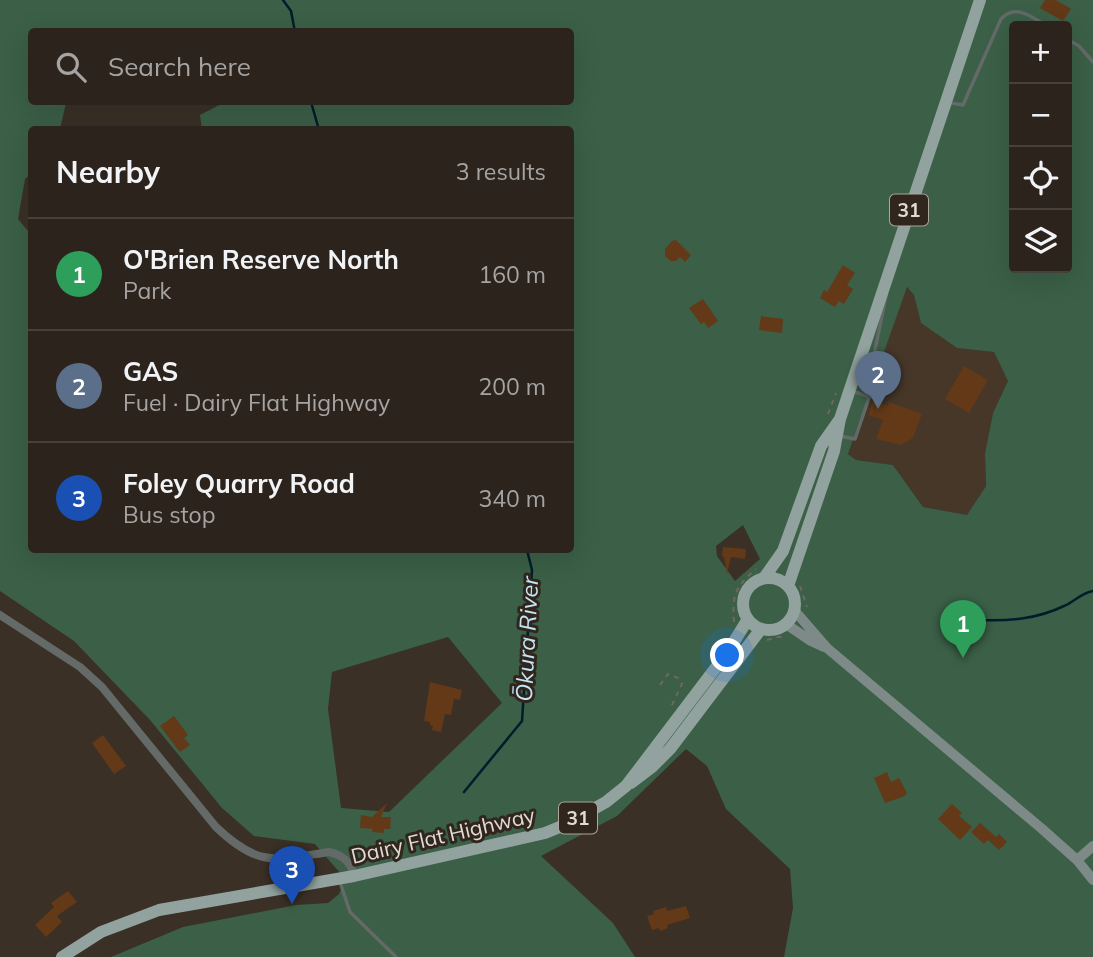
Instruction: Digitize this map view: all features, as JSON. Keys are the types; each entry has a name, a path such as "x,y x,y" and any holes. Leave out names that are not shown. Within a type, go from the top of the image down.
{"main road":[{"name":"31","path":"764,579 783,551 834,416 882,287 980,0"},
{"path":"794,586 773,578 756,581 745,594 744,611 748,619 761,629 778,628 786,624 794,610 794,586 838,435 834,416"},
{"path":"794,610 827,648 1077,860 1093,880"},
{"name":"Dairy Flat Highway","path":"62,957 101,932 159,910 354,876 545,833 567,824 606,802 626,786 727,653 748,619"},
{"path":"786,624 827,648"},
{"path":"626,786 670,749 761,629"},
{"path":"1077,860 1093,846"}],"street":[{"path":"0,615 64,656 102,687 216,827 233,843 251,855 275,860 337,853 347,860 354,876"}],"lane":[{"path":"945,102 963,105 1001,19 1006,14 1024,13 1038,21"},
{"path":"1072,41 1093,62"},
{"path":"838,435 855,439 870,397 874,383 872,365 887,298 882,287"},
{"path":"844,389 870,397"},
{"path":"340,878 351,912 396,957"}],"path":[{"path":"834,416 844,389"},
{"path":"734,625 735,592 740,582 760,566"},
{"path":"794,586 809,611"},
{"path":"660,685 668,674 678,678 682,684 669,709 669,714 675,720"}],"shaded area":[{"path":"906,286 914,295 921,323 957,348 994,352 1008,381 993,413 985,453 986,486 967,515 923,507 893,465 856,460 848,454"}],"green space":[{"path":"0,0 1093,0 1093,957 784,957 793,908 790,869 726,809 707,766 686,749 617,816 541,856 613,923 635,957 111,957 183,927 296,905 328,903 339,894 342,887 341,874 315,844 254,836 222,808 150,720 74,641 0,591","holes":["907,287 914,295 921,323 957,348 994,352 1008,381 993,413 985,453 986,486 967,515 923,507 893,465 856,460 848,454","743,525 760,559 735,581 717,556 716,546","448,637 502,703 389,812 341,808 328,709 332,672"]}],"building":[{"path":"1045,0 1056,0 1071,9 1063,21 1040,8"},
{"path":"676,240 691,255 685,262 680,257 671,261 665,256 665,249"},
{"path":"843,265 855,273 847,285 853,289 844,304 839,301 835,307 820,298 824,290 827,292"},
{"path":"703,299 718,321 708,328 704,322 701,324 689,308"},
{"path":"761,316 783,319 782,333 759,330"},
{"path":"964,366 988,380 969,413 945,399"},
{"path":"873,400 888,406 889,402 922,414 913,438 901,445 876,439 883,420 868,415"},
{"path":"723,547 746,549 745,559 731,557 727,574 722,556"},
{"path":"430,682 462,690 460,700 454,699 451,715 445,714 441,732 432,730 430,722 424,721"},
{"path":"174,716 188,735 184,738 190,745 180,752 160,726"},
{"path":"103,735 126,766 114,774 92,743"},
{"path":"887,772 891,782 899,778 907,793 885,803 874,778"},
{"path":"387,803 381,817 391,817 390,829 384,829 384,833 360,828 361,815 372,817"},
{"path":"952,804 962,813 959,816 972,827 960,840 938,819"},
{"path":"980,823 996,837 999,834 1007,842 999,850 988,840 984,844 971,832"},
{"path":"68,891 77,902 57,916 62,922 46,937 35,925 54,907 51,903"},
{"path":"686,906 690,918 667,925 668,928 660,931 659,928 652,930 647,916 654,914 653,911"}],"waterway":[{"name":"Ōkura River","path":"283,0 291,11 294,28"},
{"name":"Ōkura River","path":"312,105 318,126"},
{"name":"Ōkura River","path":"464,792 522,721 532,570 528,553"},
{"path":"981,620 1044,614 1093,591"}],"place":[{"name":"GAS","path":"878,409"},
{"name":"O'Brien Reserve North","path":"963,658"},
{"name":"Foley Quarry Road","path":"292,904"}]}
